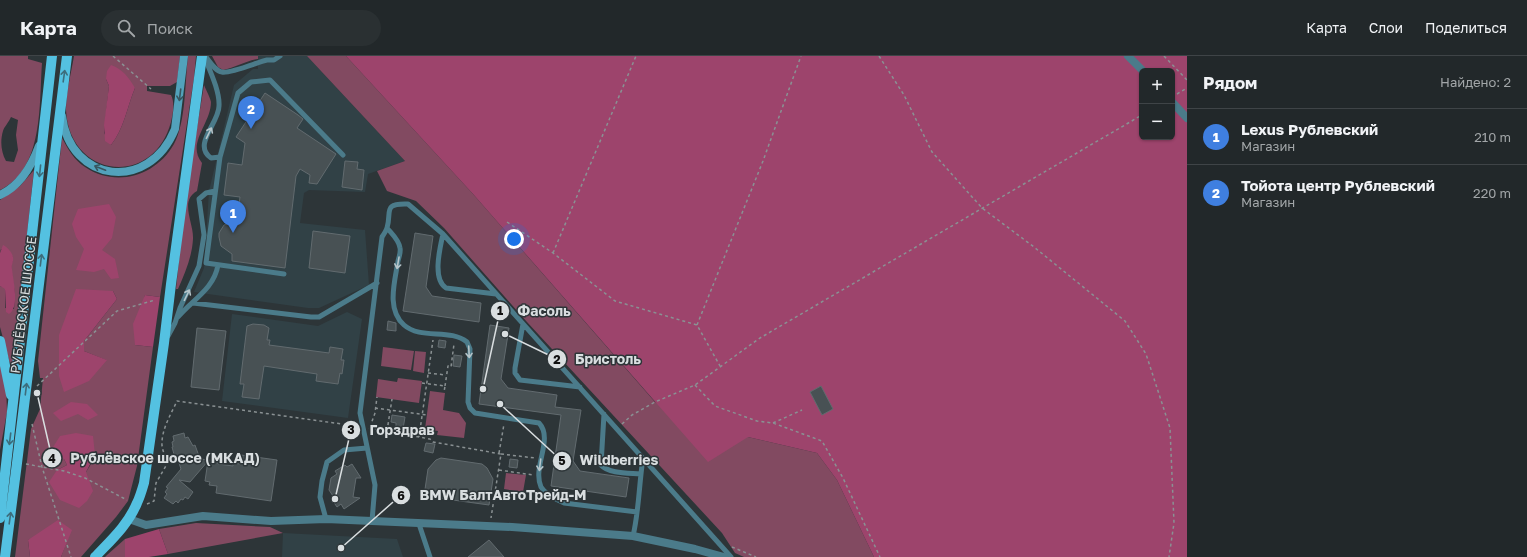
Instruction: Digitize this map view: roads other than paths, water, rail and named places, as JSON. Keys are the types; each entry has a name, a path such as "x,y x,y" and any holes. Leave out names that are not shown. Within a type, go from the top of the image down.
{"main road":[{"name":"РУБЛЁВСКОЕ ШОССЕ","path":"0,518 13,415 52,56"},
{"name":"РУБЛЁВСКОЕ ШОССЕ","path":"5,557 60,102 67,56"},
{"path":"95,557 129,519 138,503 144,483 164,343 170,284 204,56"},
{"path":"0,340 10,387 13,415"}],"street":[{"path":"60,102 63,126 77,153 87,162 110,172 135,170 155,159 171,139 177,117 184,56"},
{"path":"1128,56 1140,68"},
{"path":"1174,104 1187,118"},
{"path":"0,195 16,183 26,172 35,158 44,132"},
{"path":"129,519 146,525 203,516 271,521 326,519 489,526 633,536 724,557"}],"lane":[{"path":"204,56 218,70 222,72 230,72 267,60 274,60 280,56"},
{"path":"204,56 216,90 219,106 217,116 203,148 206,154 211,158 220,157"},
{"path":"284,274 206,263 220,157 238,93 251,82 270,80 343,155"},
{"path":"164,343 200,266 204,235 200,199 206,193 215,191"},
{"path":"372,521 375,485 360,414 382,237 387,228 388,211 393,206 408,204 443,234 731,557"},
{"path":"387,228 397,240 400,249 392,295 394,309 398,318 404,325 414,331 455,336 462,338 467,342 470,349 468,402 470,408 475,413 539,423 543,427 545,434 539,475 542,488 555,499 564,503 637,512"},
{"path":"443,234 438,267 438,277 441,286 446,288 496,294"},
{"path":"177,318 207,288 214,277 218,264"},
{"path":"193,302 319,317 377,283"},
{"path":"523,324 515,368 517,377 520,380 580,387"},
{"path":"604,414 601,465 603,468 610,470 640,474"},
{"path":"326,519 320,497 327,462 344,450 367,448"},
{"path":"633,536 637,512 640,474 644,458"},
{"path":"419,524 430,557"}],"place":[{"name":"Тойота центр Рублевский","path":"251,129"},
{"name":"Lexus Рублевский","path":"233,233"},
{"name":"Бристоль","path":"505,334"},
{"name":"Фасоль","path":"483,389"},
{"name":"Рублёвское шоссе (МКАД)","path":"37,393"},
{"name":"Wildberries","path":"500,404"},
{"name":"Горздрав","path":"335,499"},
{"name":"BMW БалтАвтоТрейд-М","path":"341,548"}]}
